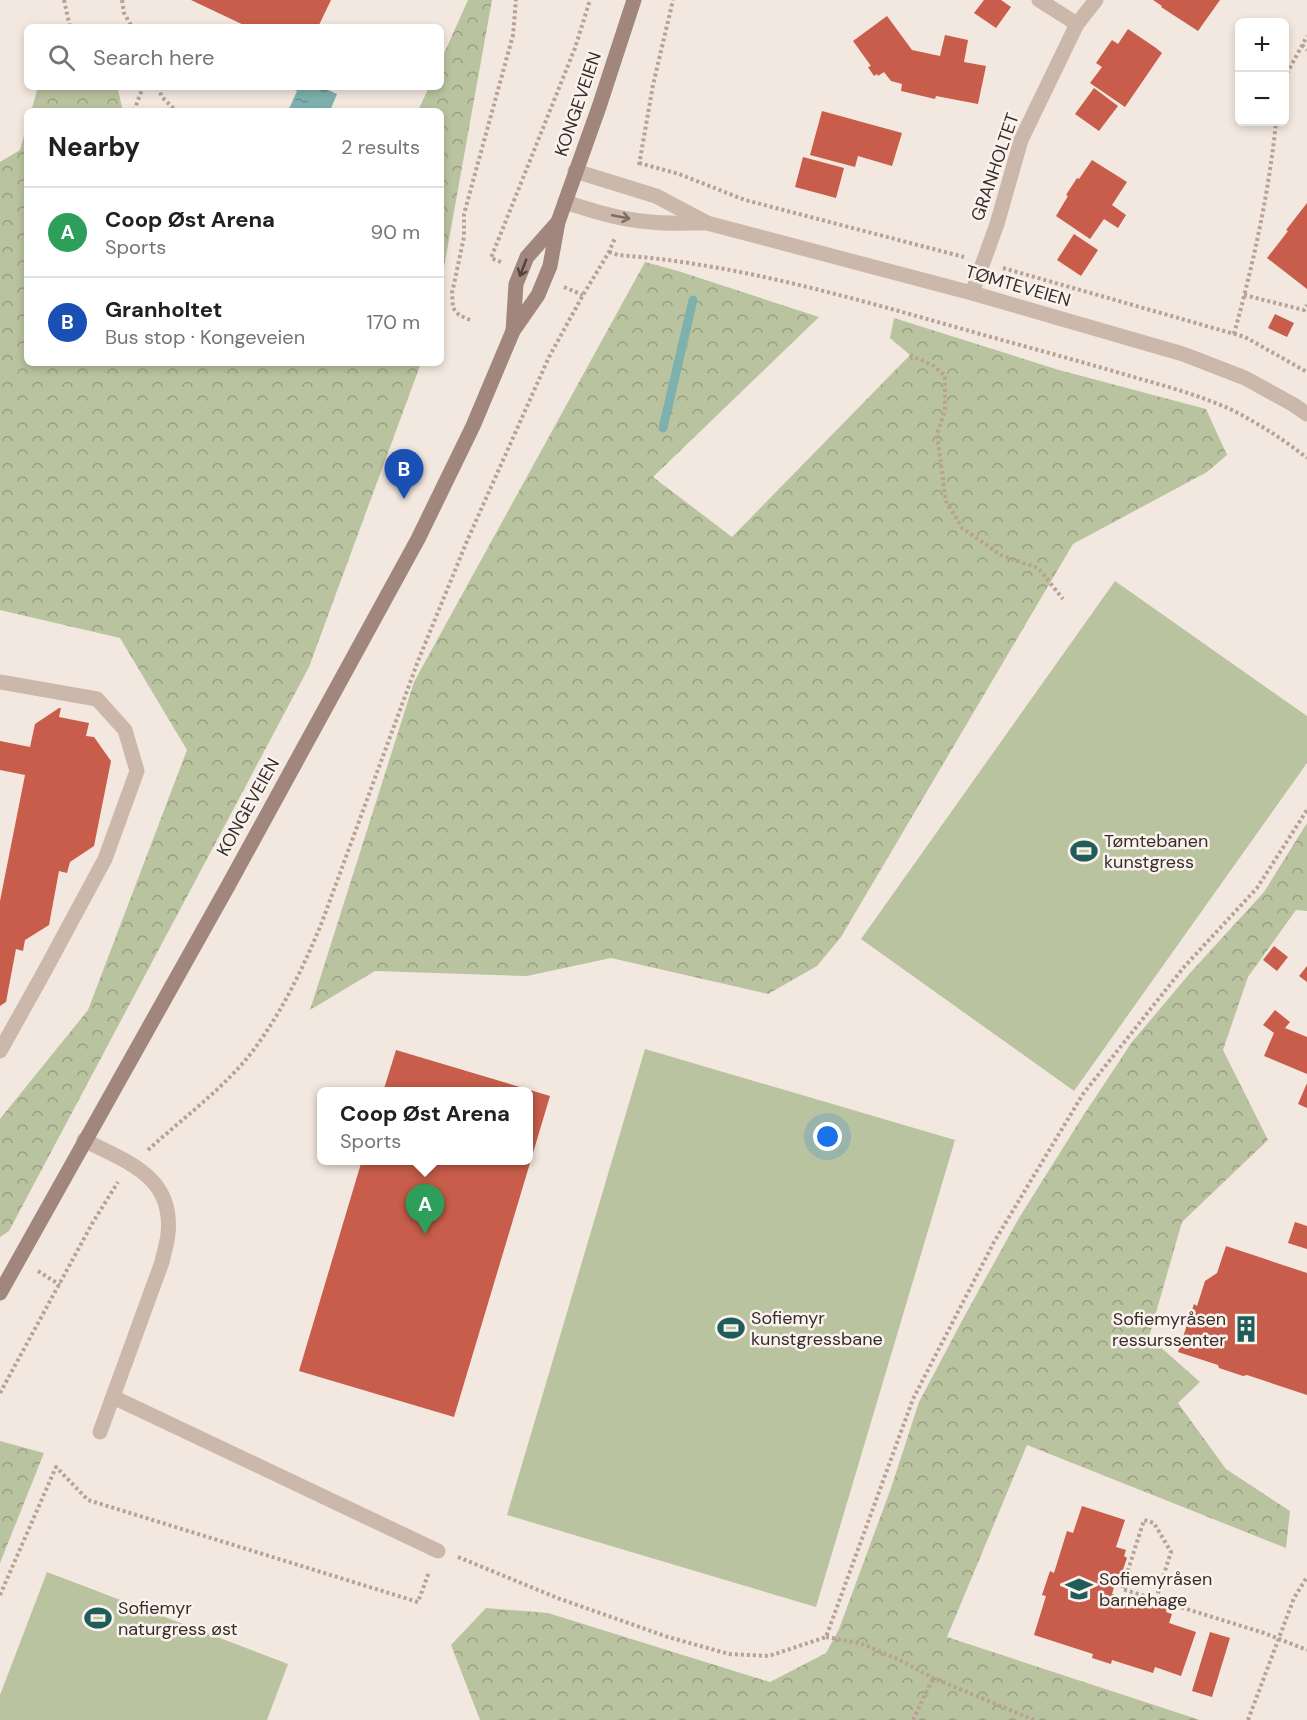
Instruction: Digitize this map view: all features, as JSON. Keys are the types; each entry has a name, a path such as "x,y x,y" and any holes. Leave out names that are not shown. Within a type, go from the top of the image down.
{"main road":[{"name":"KONGEVEIEN","path":"0,1293 228,886 418,539 473,426 513,331 538,295 550,266 558,222 634,0"},
{"name":"KONGEVEIEN","path":"513,331 516,284 527,257 558,222"}],"street":[{"path":"1039,0 1077,24"},
{"name":"GRANHOLTET","path":"972,293 997,224 1021,140 1077,24 1096,0"},
{"name":"TØMTEVEIEN","path":"575,171 656,196 707,223 972,293 1183,354 1245,378 1307,414"},
{"name":"TØMTEVEIEN","path":"565,202 598,213 651,222 707,223"},
{"path":"0,682 97,699 125,730 137,771 105,859 44,975 0,1051"},
{"path":"84,1140 143,1171 152,1179 165,1203 168,1220 168,1235 162,1262 100,1432"},
{"path":"113,1397 438,1551"}],"path":[{"path":"64,0 69,24"},
{"path":"122,0 124,13 130,24"},
{"path":"470,320 459,315 453,308 453,293 464,237 464,214 513,35 516,0"},
{"path":"491,258 575,48 590,0"},
{"path":"637,172 659,58 673,0"},
{"path":"1288,72 1307,36"},
{"path":"1302,45 1307,50"},
{"path":"135,108 142,90"},
{"path":"159,90 162,97 173,108"},
{"path":"1234,334 1257,239 1272,161 1276,126"},
{"path":"0,1393 118,1182 132,1165 232,1073 254,1049 290,993 322,922 444,597 549,357 609,252 617,232"},
{"path":"609,252 618,255 689,262 755,275 885,307 1111,370 1182,391 1229,409 1276,434 1307,458"},
{"path":"555,282 583,295"},
{"path":"1244,295 1304,310 1307,305"},
{"path":"910,355 934,366 945,376 945,410 937,434 946,501 962,528 1001,555 1038,567 1063,599"},
{"path":"826,1637 913,1399 994,1242 1083,1094 1184,967 1257,888 1307,810"},
{"path":"31,1267 60,1285"},
{"path":"0,1595 56,1467 88,1500 418,1602 438,1551 459,1557 570,1603 668,1637 729,1654 769,1656 826,1637 860,1643 900,1660 933,1678 1034,1720"},
{"path":"1156,1599 1170,1552 1155,1523 1144,1520 1122,1589 1307,1650"},
{"path":"1248,1720 1294,1598 1307,1577"},
{"path":"913,1720 933,1678"}],"green space":[{"path":"468,0 492,0 444,267 444,108 419,108 428,90 444,90 444,53"},
{"path":"37,90 118,90 122,108 32,108"},
{"path":"24,136 24,366 420,366 309,667 9,1231 0,1237 0,1119 88,1010 187,750 120,638 0,610 0,162 20,150"},
{"path":"645,262 819,317 653,477 732,537 910,355 890,338 894,318 1059,370 1206,409 1227,455 1207,472 1073,544 841,937 817,966 768,994 611,958 527,976 375,971 310,1010 414,682"},
{"name":"Tømtebanen kunstgress","path":"1115,581 1307,716 1307,763 1074,1091 861,939"},
{"path":"1307,823 1307,911 1296,910 1248,977 1223,1050 1268,1140 1182,1222 1149,1337 1200,1382 1178,1403 1226,1469 1290,1511 1286,1548 1027,1445 947,1637 1200,1720 480,1720 451,1645 486,1608 548,1613 770,1682 826,1653 839,1629 891,1488 919,1402 1019,1218 1132,1042 1190,973 1264,892"},
{"name":"Sofiemyr kunstgressbane","path":"645,1049 955,1140 816,1607 507,1515"},
{"path":"0,1441 44,1453 0,1563"},
{"name":"Sofiemyr naturgress øst","path":"47,1572 288,1664 267,1720 0,1720 0,1695"}],"water":[{"path":"295,90 328,90 337,94 331,108 289,108 297,91"}],"building":[{"path":"191,0 331,0 319,24 242,24"},
{"path":"984,0 1001,0 1011,7 996,28 974,13"},
{"path":"1153,0 1220,0 1198,31"},
{"path":"887,16 912,50 940,56 945,35 968,40 964,62 986,66 978,104 936,96 935,99 901,91 902,84 891,81 884,72 874,76 868,67 871,66 853,41"},
{"path":"1128,29 1162,53 1125,107 1090,83 1102,67 1096,63 1112,40 1118,44"},
{"path":"1094,88 1118,106 1099,131 1075,114"},
{"path":"822,111 902,133 892,166 858,156 855,167 810,155"},
{"path":"803,157 844,168 836,198 795,187"},
{"path":"1092,160 1127,182 1112,205 1126,215 1118,228 1104,219 1090,239 1056,216 1068,196 1066,195"},
{"path":"1307,203 1307,289 1267,258"},
{"path":"1074,234 1098,250 1081,276 1057,260"},
{"path":"1275,314 1294,323 1287,337 1268,328"},
{"path":"61,708 59,717 89,723 86,736 94,737 111,761 94,846 70,862 67,873 59,871 49,925 25,940 23,951 16,949 6,1002 0,1006 0,901 25,775 0,770 0,741 30,747 35,724"},
{"path":"1274,946 1288,957 1277,971 1263,960"},
{"path":"1307,966 1307,982 1299,976"},
{"path":"1275,1010 1290,1022 1285,1028 1307,1037 1307,1074 1264,1056 1274,1033 1263,1025"},
{"path":"396,1050 520,1087 385,1087"},
{"path":"1307,1083 1307,1108 1298,1104"},
{"path":"533,1091 550,1096 533,1153"},
{"path":"361,1165 529,1165 454,1417 299,1371"},
{"path":"1295,1222 1307,1226 1307,1249 1288,1243"},
{"name":"Sofiemyråsen ressurssenter","path":"1226,1246 1307,1273 1307,1395 1219,1368 1218,1365 1178,1352 1194,1304 1197,1306 1205,1281 1217,1273"},
{"name":"Sofiemyråsen barnehage","path":"1082,1506 1125,1520 1116,1547 1126,1550 1124,1556 1127,1558 1112,1594 1167,1609 1166,1612 1172,1614 1169,1623 1196,1632 1181,1676 1155,1667 1153,1673 1112,1660 1111,1664 1092,1658 1093,1654 1034,1635 1046,1596 1042,1595 1050,1571 1054,1573 1067,1531 1073,1533"},
{"path":"1210,1632 1230,1638 1212,1697 1192,1691"}],"waterway":[{"path":"663,428 693,300"}],"place":[{"name":"Granholtet","path":"404,499"},
{"name":"Tømtebanen kunstgress","path":"1084,851"},
{"name":"Coop Øst Arena","path":"425,1234"},
{"name":"Sofiemyr kunstgressbane","path":"731,1328"},
{"name":"Sofiemyråsen ressurssenter","path":"1246,1329"},
{"name":"Sofiemyråsen barnehage","path":"1079,1589"},
{"name":"Sofiemyr naturgress øst","path":"98,1618"}]}
